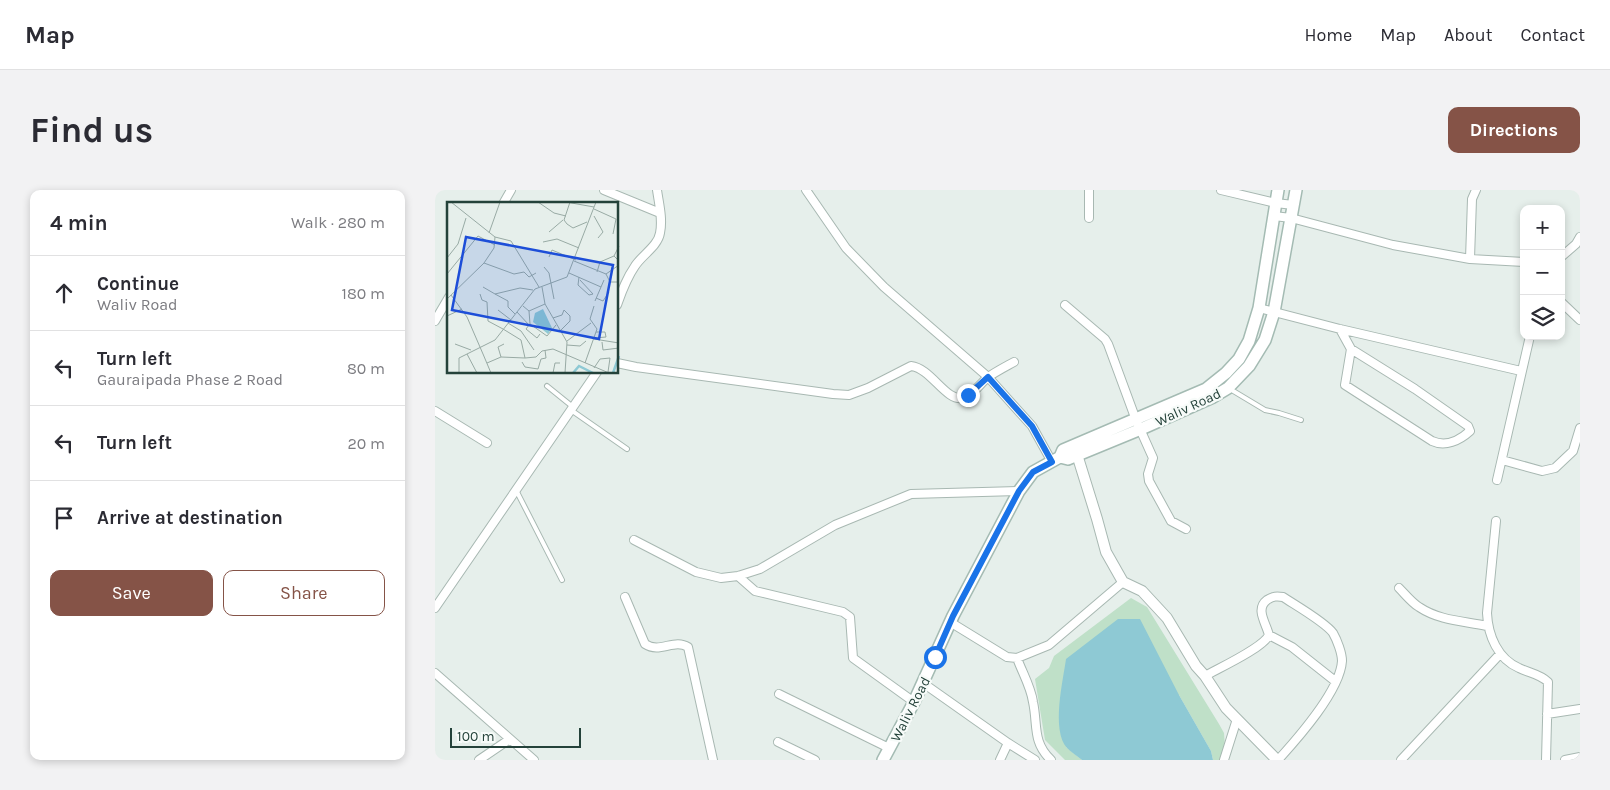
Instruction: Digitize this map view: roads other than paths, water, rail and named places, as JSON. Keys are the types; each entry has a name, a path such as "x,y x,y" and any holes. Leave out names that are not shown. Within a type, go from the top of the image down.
{"main road":[{"name":"Waliv Road","path":"1138,424 1205,389 1226,373 1239,359 1249,341 1259,308 1278,190"},
{"name":"Waliv Road","path":"883,760 915,702 950,622 1019,491 1033,472 1056,460 1063,450 1076,450 1138,424 1213,397 1228,388 1249,366 1265,340 1275,312 1296,190"}],"street":[{"path":"504,202 511,190"},
{"path":"604,190 661,213"},
{"path":"619,299 624,283 636,264 657,242 661,234 661,213 657,190"},
{"path":"806,190 846,248 884,287 988,377 1032,426 1056,460"},
{"path":"1089,190 1089,218"},
{"path":"1221,190 1276,203 1293,205"},
{"path":"1470,259 1472,199 1476,190"},
{"path":"1274,216 1291,218 1393,245 1470,259 1520,262"},
{"path":"1565,254 1576,244 1580,237"},
{"path":"435,320 447,300"},
{"path":"1065,305 1105,339 1108,344 1153,458 1148,474 1149,481 1171,521 1186,529"},
{"path":"1565,307 1572,315 1580,320"},
{"path":"1259,308 1521,372"},
{"path":"1340,329 1351,350 1415,389 1468,426 1468,433 1447,444 1439,444 1345,385 1351,350"},
{"path":"1497,480 1529,340"},
{"path":"619,363 849,395 868,388 911,366 924,371 955,398 963,398 988,377 1014,362"},
{"path":"435,608 596,374"},
{"path":"435,411 487,443"},
{"path":"1502,460 1542,472 1555,468 1573,451 1580,428"},
{"path":"1076,450 1106,552 1123,582 1142,591 1167,618 1196,666 1205,676 1226,708 1277,760 1302,733 1323,706 1340,673 1342,660 1340,649 1327,626 1283,597 1269,598 1263,603 1261,608 1262,614 1269,635 1292,647 1335,681"},
{"path":"634,540 696,572 721,578 738,576 760,569 835,525 911,494 1019,491"},
{"path":"1496,521 1487,626 1500,654 1507,661 1544,678 1548,682 1547,760"},
{"path":"738,576 755,591 843,612 850,617 853,658 915,702"},
{"path":"950,622 1007,657 1017,658 1049,645 1123,582"},
{"path":"1399,588 1417,606 1433,614 1449,620 1487,626"},
{"path":"625,597 645,644 658,649 682,643 687,647 713,760"},
{"path":"1205,676 1257,647 1269,635"},
{"path":"1401,760 1500,654"},
{"path":"1017,658 1033,701 1037,737 1044,753 1051,760"},
{"path":"435,673 534,760"},
{"path":"923,683 1035,760"},
{"path":"779,694 889,748"},
{"path":"1547,714 1580,709"},
{"path":"1223,760 1237,719"},
{"path":"479,760 510,739"},
{"path":"778,742 815,760"},
{"path":"1000,760 1008,743"},
{"path":"1565,760 1580,757"}],"lane":[{"path":"547,386 572,408 627,449"},
{"path":"1228,388 1265,410 1301,420"},
{"path":"516,490 561,580"}],"water":[{"path":"1118,619 1140,619 1179,695 1211,751 1213,760 1082,760 1067,748 1062,740 1059,718 1059,705 1066,659"}]}
